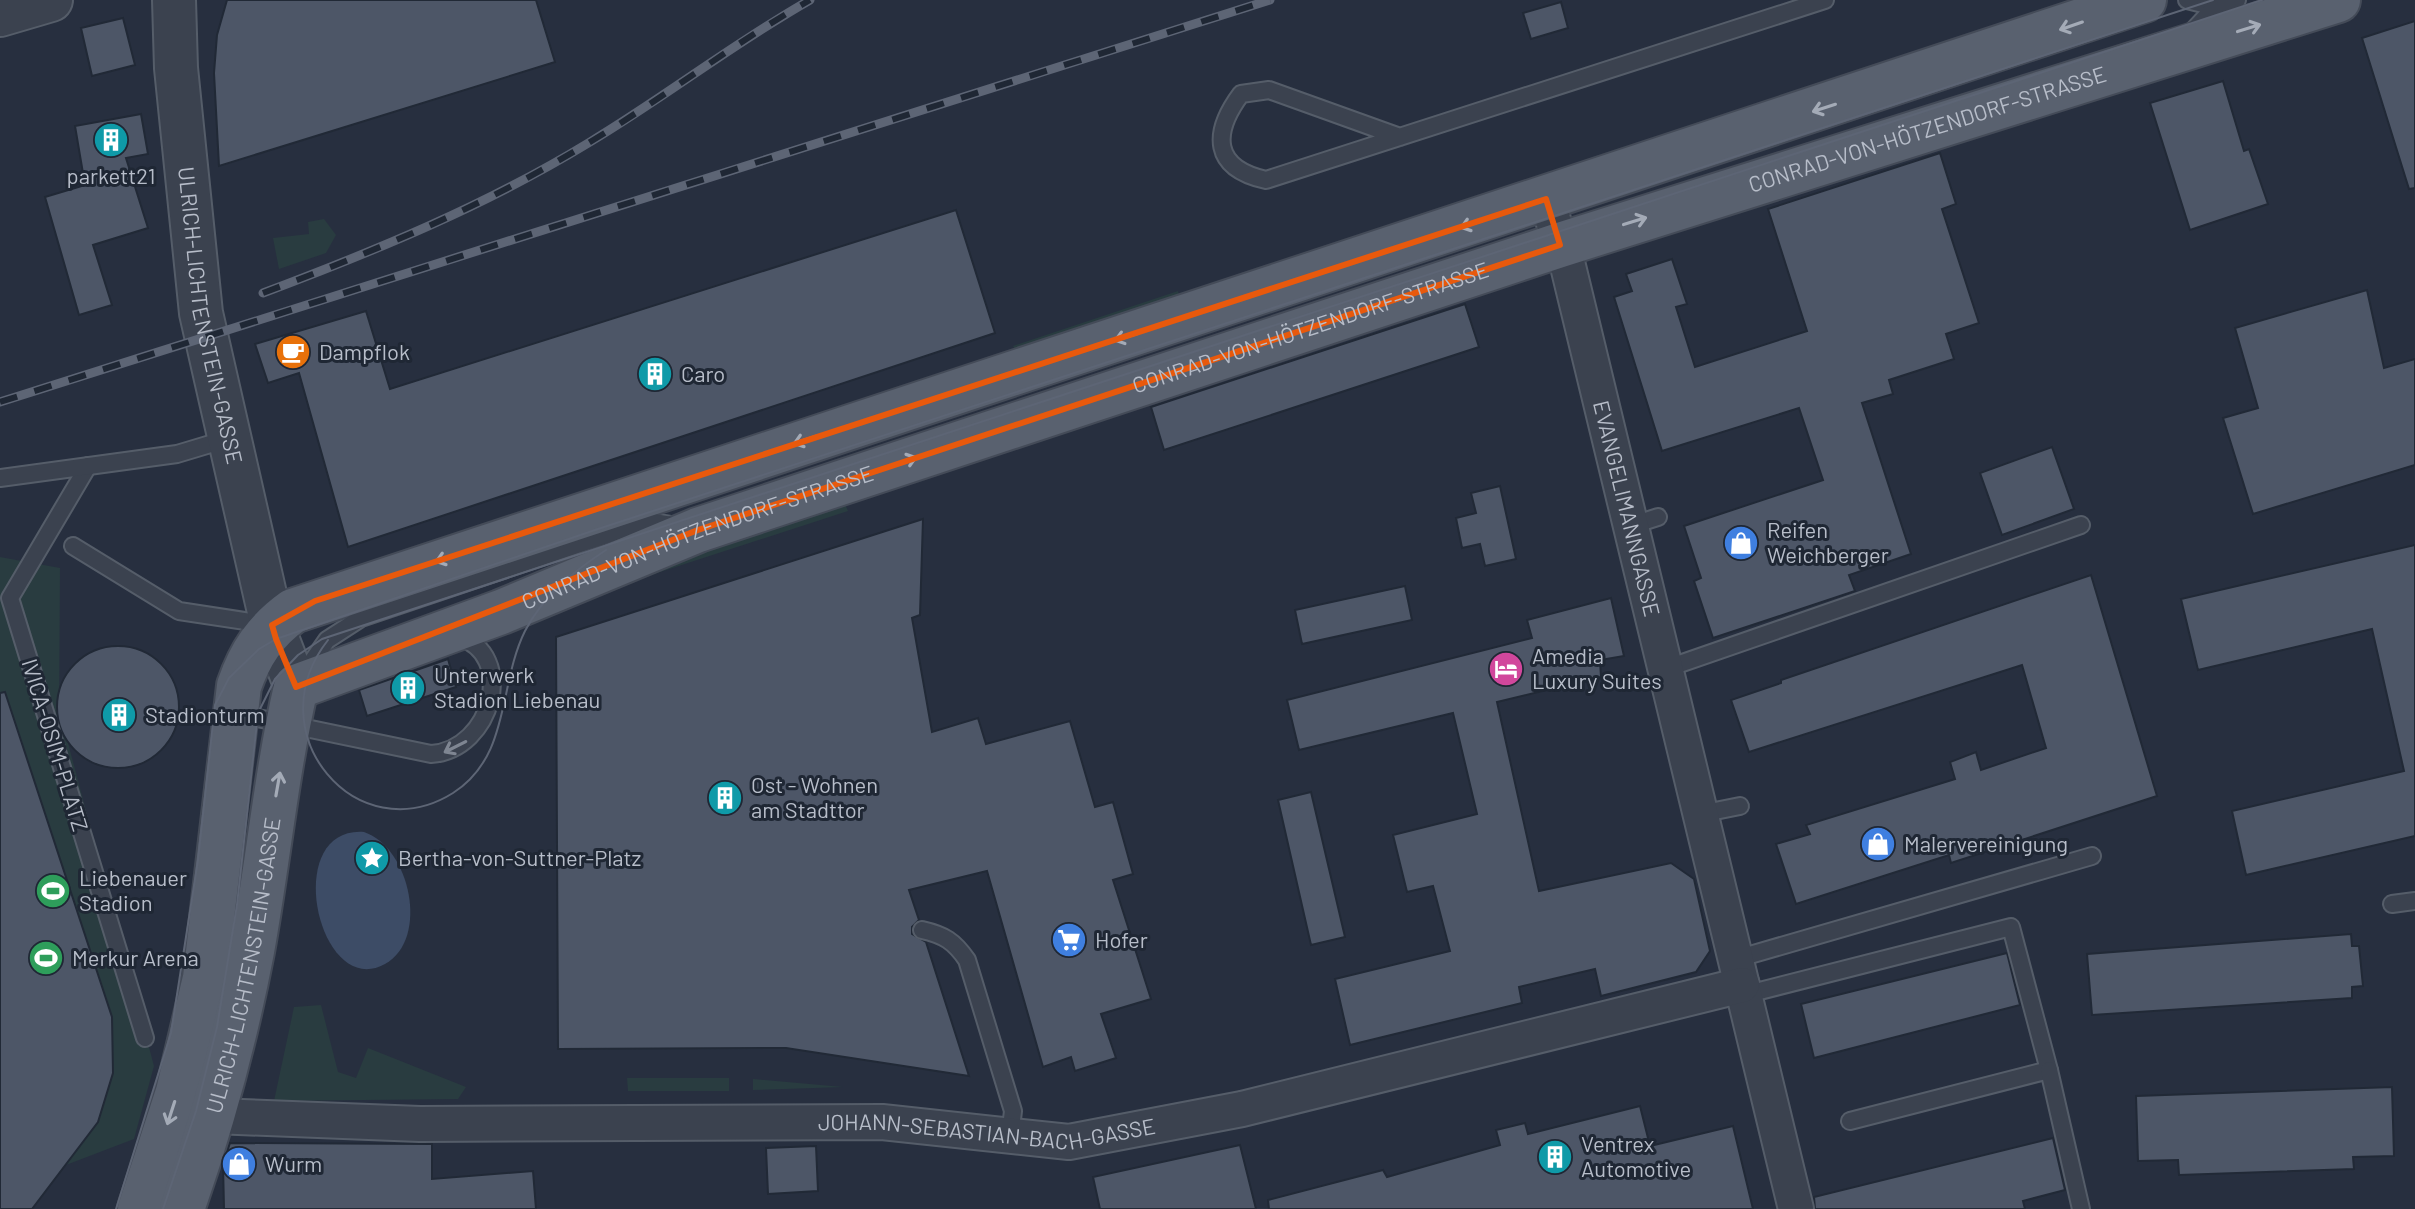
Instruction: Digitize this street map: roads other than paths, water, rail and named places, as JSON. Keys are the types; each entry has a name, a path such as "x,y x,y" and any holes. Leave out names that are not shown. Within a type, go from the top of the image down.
{"main road":[{"path":"272,625 315,601 2144,0"},
{"name":"CONRAD-VON-HÖTZENDORF-STRASSE","path":"293,705 436,635 501,612 698,530 1560,245 2338,0"},
{"name":"ULRICH-LICHTENSTEIN-GASSE","path":"140,1209 178,1092 202,993 229,748 239,686 248,658 272,625"},
{"name":"ULRICH-LICHTENSTEIN-GASSE","path":"182,1209 214,1116 252,949 293,705"}],"street":[{"path":"0,15 51,0"},
{"name":"ULRICH-LICHTENSTEIN-GASSE","path":"174,0 176,68 201,313 293,705"},
{"name":"EVANGELIMANNGASSE","path":"1546,199 1644,521 1665,669 1796,1209"},
{"name":"JOHANN-SEBASTIAN-BACH-GASSE","path":"214,1116 420,1124 882,1122 1079,1141 1242,1109 1741,980"}],"lane":[{"path":"1400,137 1269,90 1241,94 1223,119 1222,150 1241,175 1266,180 1400,137 1825,0"},
{"path":"2187,0 2215,7"},
{"path":"2175,51 2215,7 2237,0"},
{"path":"0,478 177,454 229,438"},
{"name":"IVICA-OSIM-PLATZ","path":"88,466 10,598 145,1038"},
{"path":"293,705 327,640 361,618 648,521 698,530"},
{"path":"1665,669 2081,525"},
{"path":"73,546 179,611 272,625"},
{"path":"229,748 238,728 253,717 293,705 431,754 457,748 475,733 483,720 490,692 488,662 477,645 468,640 436,635"},
{"path":"1700,814 1740,806"},
{"path":"1741,980 2092,856"},
{"path":"2392,904 2415,901"},
{"path":"1741,980 2007,926 2013,931 2081,1209"},
{"path":"922,930 943,934 956,944 967,960 1013,1111 1010,1136"},
{"path":"1850,1121 2049,1070"}],"water":[{"path":"364,832 380,841 393,855 409,894 410,915 407,935 399,952 385,964 361,969 342,958 327,937 318,910 316,881 322,855 338,837"}],"tram line":[{"path":"116,1209 171,1033 198,860 215,705 229,678 259,649 276,639 598,529 2213,0"},
{"path":"163,1209 196,1111 217,1027 237,905 258,713 275,679 298,655 322,639 2262,0"},
{"path":"328,640 308,676 303,712 310,745 327,774 352,795 383,807 417,807 453,793 472,778 494,740 517,652 532,618 560,585 606,550"}],"railway":[{"path":"263,293 389,243 551,165 810,0"},
{"path":"0,402 1270,0"}],"place":[{"name":"parkett21","path":"111,140"},
{"name":"Dampflok","path":"293,352"},
{"name":"Caro","path":"655,374"},
{"name":"Reifen Weichberger","path":"1741,543"},
{"name":"Amedia Luxury Suites","path":"1506,669"},
{"name":"Unterwerk Stadion Liebenau","path":"408,688"},
{"name":"Stadionturm","path":"119,715"},
{"name":"Ost - Wohnen am Stadttor","path":"725,798"},
{"name":"Malervereinigung","path":"1878,844"},
{"name":"Bertha-von-Suttner-Platz","path":"372,858"},
{"name":"Liebenauer Stadion","path":"53,891"},
{"name":"Hofer","path":"1069,940"},
{"name":"Merkur Arena","path":"46,958"},
{"name":"Ventrex Automotive","path":"1555,1157"},
{"name":"Wurm","path":"239,1164"}]}
